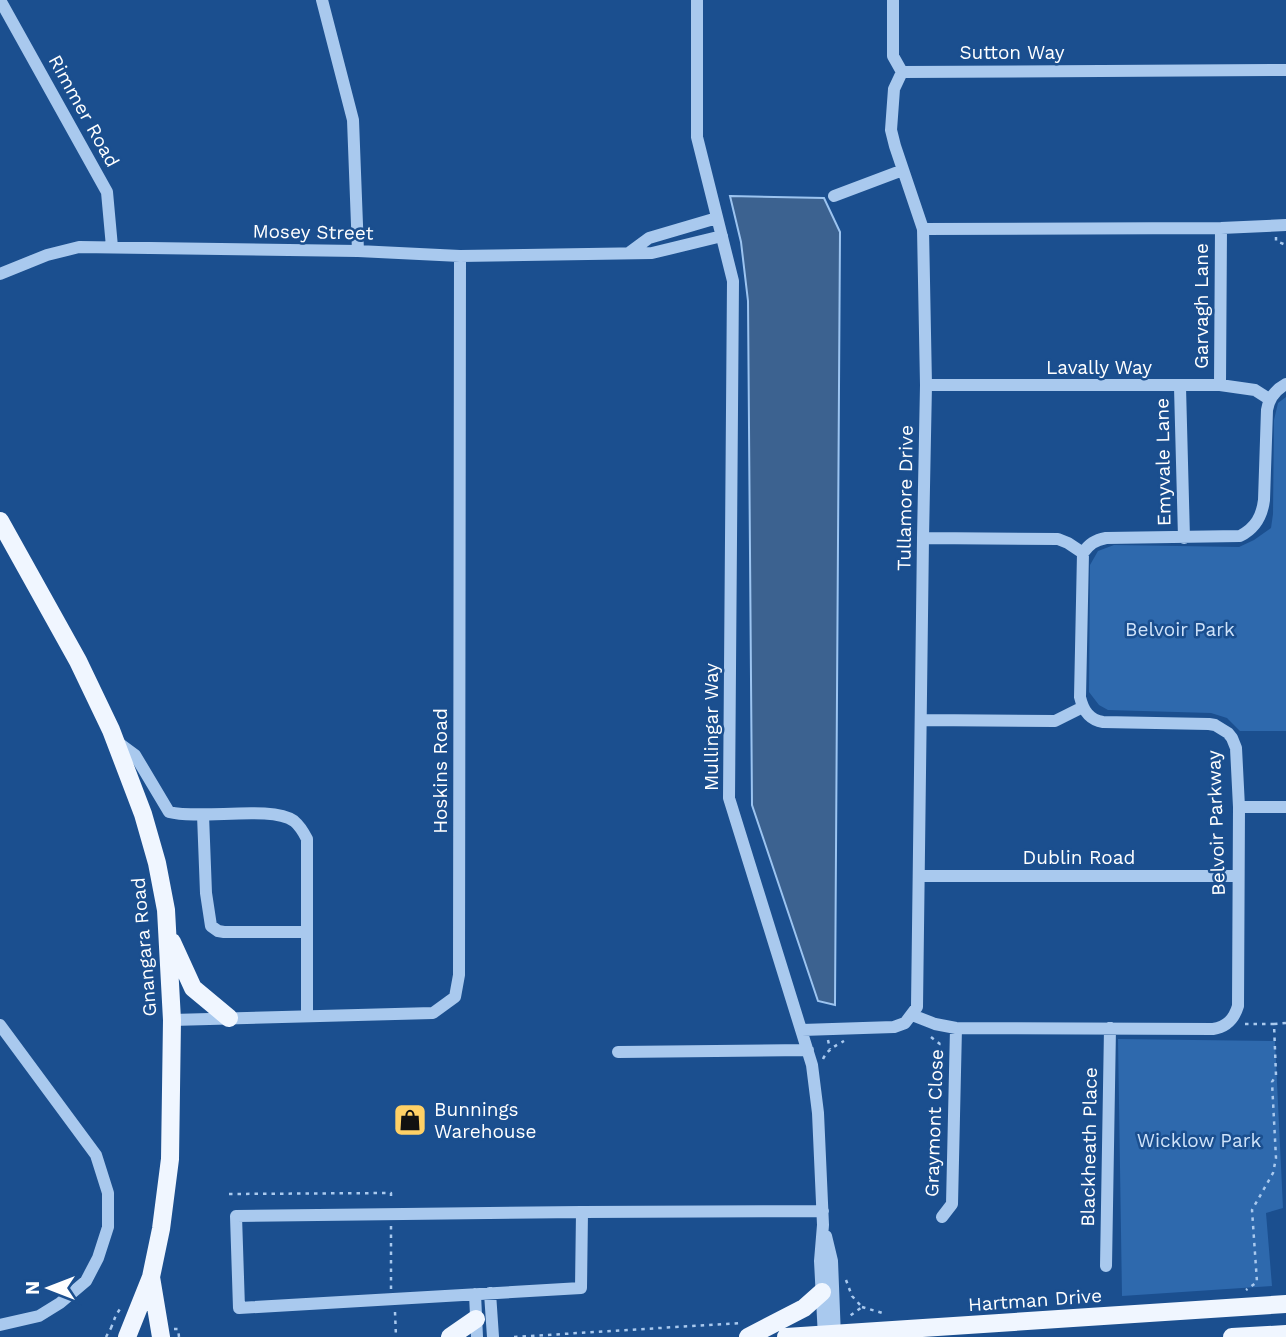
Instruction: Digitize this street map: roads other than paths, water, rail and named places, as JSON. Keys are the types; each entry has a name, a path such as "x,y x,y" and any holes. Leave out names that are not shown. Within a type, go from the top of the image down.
{"main road":[{"name":"Gnangara Road","path":"0,522 78,661 114,740 143,814 157,863 166,910 172,1020 170,1159 161,1229 151,1277 127,1337"},
{"path":"167,932 193,988 229,1018"},
{"name":"Gnangara Road","path":"151,1277 161,1337"},
{"path":"745,1330 804,1308 822,1292"},
{"name":"Hartman Drive","path":"786,1337 1286,1304"},
{"path":"450,1337 477,1328"},
{"path":"1232,1337 1286,1334"}],"street":[{"name":"Rimmer Road","path":"0,0 107,192 112,247"},
{"path":"322,0 354,120 358,251"},
{"name":"Mullingar Way","path":"697,0 697,137 733,281 729,798 812,1065 818,1114 823,1211 820,1261 822,1292 831,1332"},
{"path":"893,0 893,56 902,72 894,89 891,130 923,229 1221,228 1286,225"},
{"name":"Sutton Way","path":"902,72 1286,70"},
{"path":"834,196 903,170"},
{"name":"Mosey Street","path":"629,252 649,238 717,218"},
{"name":"Garvagh Lane","path":"1220,385 1221,228"},
{"name":"Tullamore Drive","path":"912,1015 919,998 926,385 923,229"},
{"name":"Mosey Street","path":"0,274 47,255 79,247 358,251 460,256 652,253 722,236"},
{"name":"Hoskins Road","path":"172,1020 433,1013 455,997 459,975 460,256"},
{"path":"922,720 1055,721 1083,707 1080,697 1083,553 1097,540 1106,538 1241,536 1252,529 1263,511 1269,399 1286,384"},
{"name":"Lavally Way","path":"926,385 1220,385 1255,390 1269,399"},
{"name":"Emyvale Lane","path":"1181,387 1184,538"},
{"path":"923,538 1058,539 1083,553"},
{"name":"Belvoir Parkway","path":"1083,707 1095,721 1215,725 1233,738 1236,748 1239,807 1238,1006 1233,1018 1221,1028 1213,1029 1110,1028"},
{"path":"114,740 135,755 169,813 181,816 277,816 294,821 303,831 307,839 307,1016"},
{"path":"1239,807 1286,807"},
{"path":"203,815 206,893 211,926 218,932 307,932"},
{"name":"Dublin Road","path":"920,876 1238,876"},
{"path":"802,1030 894,1027 905,1023 912,1015 935,1024 956,1028 1110,1028"},
{"path":"0,1025 96,1155 108,1193 108,1227 98,1258 86,1281 40,1316 0,1325"},
{"name":"Graymont Close","path":"942,1217 952,1204 956,1028"},
{"name":"Blackheath Place","path":"1106,1266 1110,1028"},
{"path":"618,1052 808,1050"},
{"path":"582,1212 581,1288 239,1308 236,1216 582,1212 823,1211"},
{"name":"Mullingar Way","path":"823,1225 832,1261 831,1332"},
{"path":"490,1293 493,1337"},
{"path":"475,1294 477,1328"}],"place":[{"name":"Bunnings Warehouse","path":"410,1120"}],"park label":[{"name":"Belvoir Park","path":"1180,629"},
{"name":"Wicklow Park","path":"1199,1140"}]}
